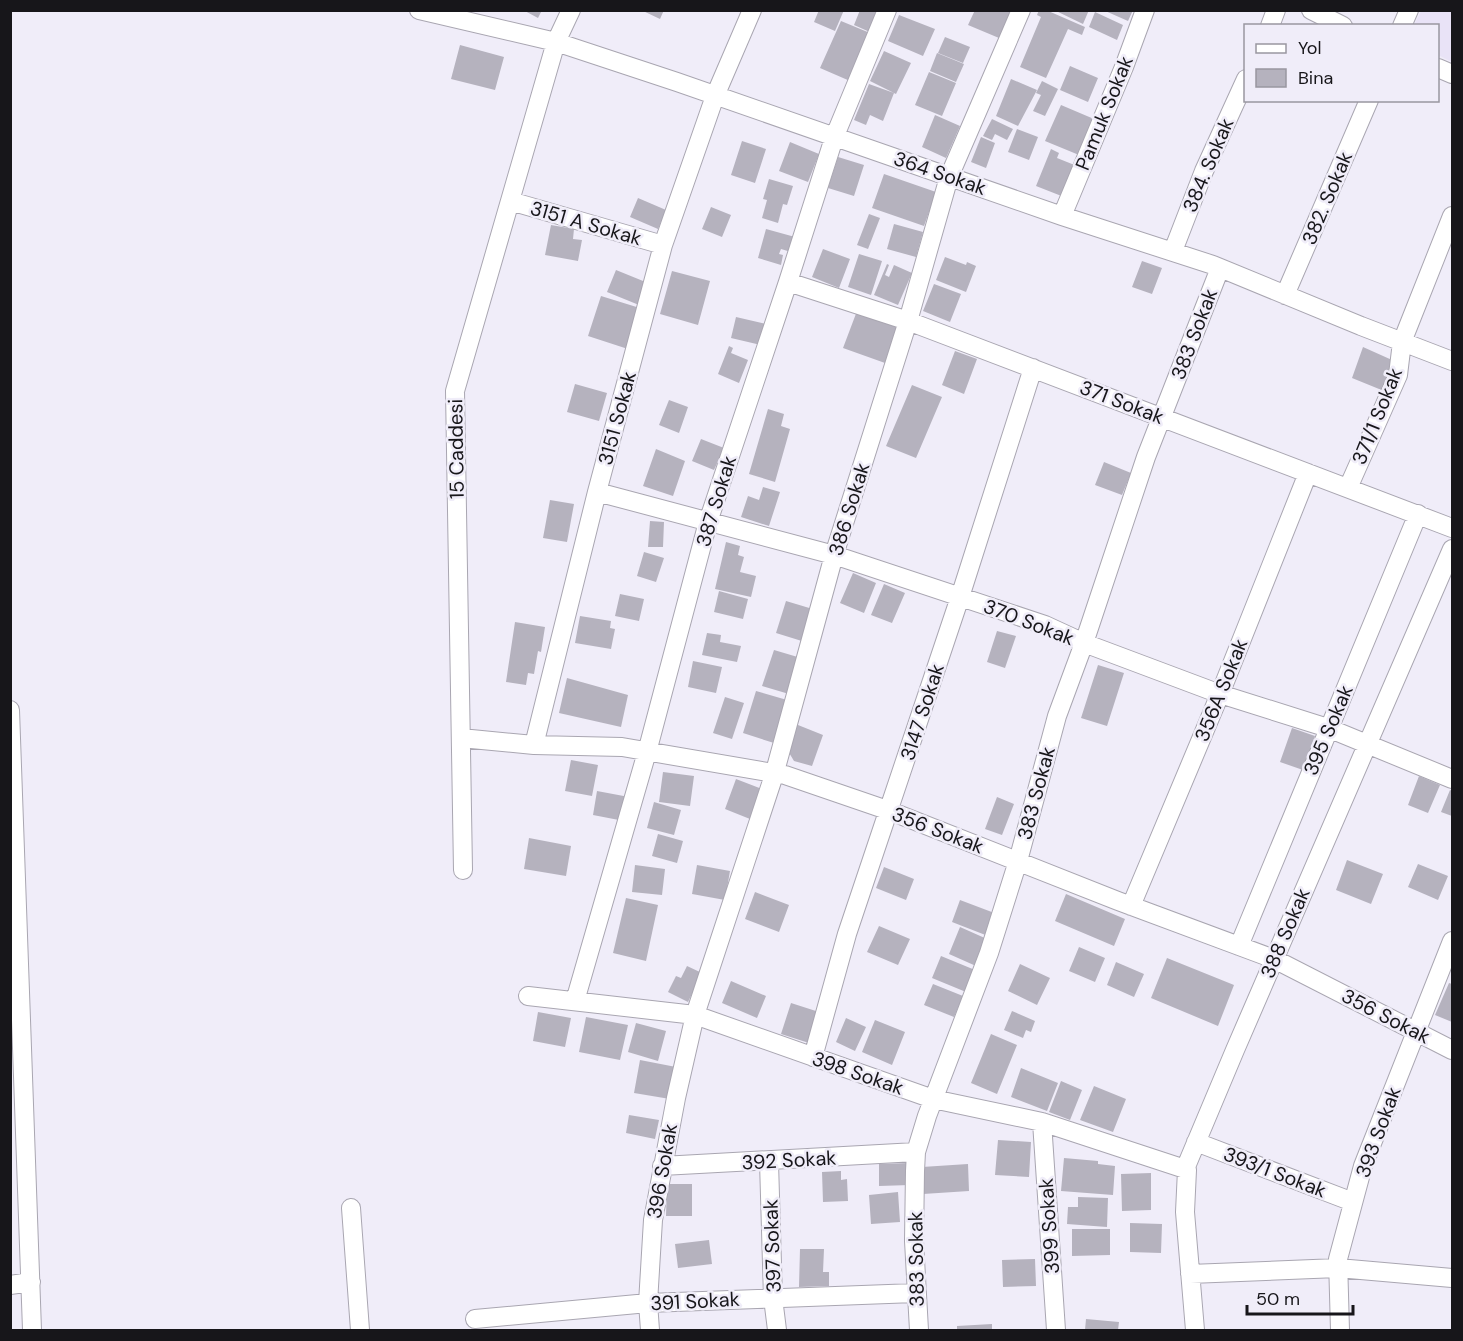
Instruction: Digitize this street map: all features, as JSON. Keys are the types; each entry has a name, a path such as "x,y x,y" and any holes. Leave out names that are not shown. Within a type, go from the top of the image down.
{"street":[{"name":"364 Sokak","path":"419,10 556,42 677,82 1062,216 1173,251 1452,361"},
{"name":"15 Caddesi","path":"463,870 455,391 556,42 571,10"},
{"name":"3151 Sokak","path":"534,745 597,492 663,245 715,96 752,10"},
{"name":"387 Sokak","path":"575,1002 647,752 708,522 789,282 834,138 886,10"},
{"name":"386 Sokak","path":"696,1014 774,775 834,555 908,321 949,177 1021,10"},
{"name":"Pamuk Sokak","path":"1062,216 1124,67 1145,10"},
{"path":"1311,10 1339,24"},
{"path":"1403,24 1409,10"},
{"name":"384. Sokak","path":"1173,251 1204,171 1244,81"},
{"name":"382. Sokak","path":"1285,295 1368,102"},
{"name":"3151 A Sokak","path":"510,201 663,245"},
{"name":"371/1 Sokak","path":"1348,488 1398,375 1402,342 1452,216"},
{"name":"383 Sokak","path":"919,1330 915,1293 914,1241 916,1152 933,1099 989,953 1057,716 1084,643 1146,457 1220,268"},
{"name":"371 Sokak","path":"789,282 908,321 1452,528"},
{"name":"3147 Sokak","path":"813,1057 848,934 1033,368"},
{"name":"356A Sokak","path":"1131,906 1220,694 1308,473"},
{"name":"370 Sokak","path":"597,492 834,555 1045,625 1084,643 1220,694 1328,729 1452,779"},
{"name":"395 Sokak","path":"1239,946 1418,514"},
{"name":"388 Sokak","path":"1195,1330 1185,1212 1187,1170 1185,1169 1452,549"},
{"path":"10,710 16,963 32,1330"},
{"name":"356 Sokak","path":"461,738 534,745 621,747 774,775 785,775 890,811 1131,906 1274,959 1452,1050"},
{"name":"393 Sokak","path":"1340,1330 1338,1260 1363,1166 1452,940"},
{"name":"398 Sokak","path":"528,996 696,1014 933,1099 1042,1122 1185,1169"},
{"name":"396 Sokak","path":"650,1330 648,1303 653,1220 662,1166 696,1014"},
{"name":"399 Sokak","path":"1042,1122 1056,1330"},
{"name":"393/1 Sokak","path":"1196,1142 1353,1202"},
{"name":"392 Sokak","path":"662,1166 769,1162 916,1152"},
{"name":"397 Sokak","path":"769,1162 773,1298 777,1330"},
{"path":"351,1208 360,1330"},
{"path":"1190,1274 1338,1268 1452,1278"},
{"path":"10,1285 31,1282"},
{"name":"391 Sokak","path":"475,1319 648,1303 915,1293"}],"shaded area":[{"path":"1421,11 1452,11 1452,62 1439,56 1439,24 1414,24"}],"building":[{"path":"523,10 542,10 538,18"},
{"path":"641,10 664,10 660,19"},
{"path":"819,10 844,10 835,31 814,22"},
{"path":"860,10 882,10 872,33 854,25"},
{"path":"975,10 1011,10 999,38 968,25"},
{"path":"1039,10 1046,10 1085,27 1082,35 1068,29 1046,78 1020,67 1041,17 1037,15"},
{"path":"1054,10 1089,10 1083,24"},
{"path":"1103,10 1133,10 1128,21"},
{"path":"1095,12 1123,25 1117,40 1089,27"},
{"path":"899,15 935,29 923,56 888,41"},
{"path":"841,21 870,33 850,81 820,68"},
{"path":"945,37 970,47 963,63 938,53"},
{"path":"460,45 504,57 495,90 451,79"},
{"path":"884,51 911,63 896,94 870,81"},
{"path":"937,53 964,64 956,82 930,71"},
{"path":"1070,66 1098,78 1088,102 1060,90"},
{"path":"929,72 956,83 942,116 915,105"},
{"path":"1011,79 1037,90 1018,126 996,116"},
{"path":"1042,81 1058,89 1045,116 1033,111 1041,95 1036,93"},
{"path":"869,84 894,93 883,121 870,115 866,125 854,120"},
{"path":"1061,105 1094,119 1079,155 1045,141"},
{"path":"935,115 960,126 946,158 922,147"},
{"path":"992,119 1013,129 1007,140 995,134 992,140 983,136"},
{"path":"1017,129 1038,137 1029,160 1008,152"},
{"path":"981,137 995,143 986,168 971,162"},
{"path":"742,141 766,149 755,183 731,175"},
{"path":"790,142 819,154 808,182 779,171"},
{"path":"1051,149 1059,153 1057,158 1077,166 1064,197 1036,186"},
{"path":"838,157 864,165 854,196 828,188"},
{"path":"884,174 936,192 924,226 872,208"},
{"path":"769,179 793,186 787,205 783,204 778,223 762,218 767,200 763,199"},
{"path":"638,198 666,210 658,229 630,217"},
{"path":"711,207 731,215 722,237 702,229"},
{"path":"869,214 880,218 868,249 857,245"},
{"path":"894,224 923,232 916,257 887,249"},
{"path":"551,225 574,229 573,239 582,240 578,261 545,255"},
{"path":"766,229 795,237 791,252 781,249 779,254 783,255 781,265 758,258"},
{"path":"823,249 850,259 839,288 812,277"},
{"path":"859,254 882,261 871,295 848,287"},
{"path":"945,257 966,265 967,262 976,266 966,292 936,280"},
{"path":"1142,261 1162,268 1152,294 1132,287"},
{"path":"887,264 889,265 885,275 889,277 894,265 912,273 898,305 874,295"},
{"path":"616,270 648,283 639,305 607,292"},
{"path":"672,271 710,281 698,325 660,314"},
{"path":"934,284 961,294 950,322 923,311"},
{"path":"601,296 643,309 631,350 588,336"},
{"path":"857,311 899,326 885,363 843,348"},
{"path":"736,317 770,325 765,346 731,338"},
{"path":"729,346 733,348 731,353 748,360 739,383 718,374"},
{"path":"1363,347 1392,360 1394,366 1384,391 1352,378"},
{"path":"955,351 977,359 964,394 942,385"},
{"path":"575,384 607,393 599,421 567,412"},
{"path":"912,385 942,397 916,458 886,446"},
{"path":"669,400 688,407 679,433 659,425"},
{"path":"768,409 784,414 781,426 790,429 775,482 749,474"},
{"path":"701,439 724,448 714,470 692,461"},
{"path":"656,449 685,461 673,496 643,486"},
{"path":"1104,462 1131,473 1122,495 1095,485"},
{"path":"763,487 780,492 769,526 741,517 748,496 759,500"},
{"path":"550,500 574,504 567,542 543,538"},
{"path":"650,521 664,522 663,547 648,547"},
{"path":"726,542 740,546 738,555 744,557 740,572 756,576 751,597 715,589"},
{"path":"644,552 664,558 656,582 637,576"},
{"path":"853,573 876,583 864,613 840,603"},
{"path":"884,584 905,593 892,623 871,615"},
{"path":"719,591 748,599 743,619 714,612"},
{"path":"620,594 644,599 639,621 615,616"},
{"path":"786,601 816,610 805,642 776,633"},
{"path":"580,616 611,621 610,628 615,629 611,649 575,643"},
{"path":"515,622 545,627 541,652 538,651 534,674 528,673 526,685 506,682"},
{"path":"997,631 1016,636 1005,668 987,662"},
{"path":"707,633 721,635 720,642 741,646 737,662 702,655"},
{"path":"774,650 801,658 789,694 762,686"},
{"path":"693,661 722,667 716,693 688,687"},
{"path":"1098,665 1124,673 1107,726 1081,718"},
{"path":"567,678 628,695 621,727 559,713"},
{"path":"756,691 787,700 774,743 743,733"},
{"path":"725,697 744,703 732,739 713,733"},
{"path":"793,723 823,735 812,766 794,761 788,751"},
{"path":"1292,728 1315,736 1303,770 1280,762"},
{"path":"571,760 598,765 592,796 565,791"},
{"path":"663,772 694,776 690,806 659,802"},
{"path":"1419,776 1440,785 1428,813 1408,805"},
{"path":"736,779 762,789 750,819 725,809"},
{"path":"1450,790 1452,791 1452,816 1441,812"},
{"path":"597,791 629,797 624,821 593,815"},
{"path":"997,797 1014,804 1002,835 985,829"},
{"path":"654,802 681,810 674,835 647,828"},
{"path":"658,834 683,841 677,863 652,856"},
{"path":"529,838 571,846 566,876 524,869"},
{"path":"1347,860 1383,874 1371,904 1336,890"},
{"path":"1418,864 1448,876 1438,900 1408,887"},
{"path":"635,865 665,869 662,895 632,892"},
{"path":"697,865 730,871 725,900 692,894"},
{"path":"884,867 914,879 906,900 876,888"},
{"path":"755,892 789,905 779,932 745,919"},
{"path":"1066,894 1125,919 1114,946 1055,921"},
{"path":"626,898 658,905 646,961 613,953"},
{"path":"960,900 997,914 988,936 952,922"},
{"path":"879,926 910,939 898,965 867,952"},
{"path":"960,927 987,939 976,966 949,954"},
{"path":"1079,947 1105,958 1095,982 1069,971"},
{"path":"941,956 975,970 966,992 932,978"},
{"path":"1167,958 1234,985 1218,1026 1151,998"},
{"path":"1116,962 1144,974 1134,997 1107,985"},
{"path":"1020,964 1050,978 1037,1005 1008,991"},
{"path":"687,966 702,973 688,1002 668,992 676,976 681,978"},
{"path":"731,981 766,996 757,1018 722,1003"},
{"path":"1449,983 1452,984 1452,1022 1435,1015"},
{"path":"933,984 963,996 954,1017 924,1005"},
{"path":"791,1003 819,1012 809,1043 781,1034"},
{"path":"1012,1011 1035,1021 1031,1032 1026,1030 1023,1038 1004,1030"},
{"path":"538,1012 571,1018 565,1047 533,1041"},
{"path":"586,1017 628,1025 620,1060 579,1052"},
{"path":"846,1018 866,1027 855,1051 836,1042"},
{"path":"875,1020 905,1032 892,1065 862,1052"},
{"path":"636,1023 666,1031 658,1061 628,1052"},
{"path":"991,1034 1017,1045 997,1094 971,1083"},
{"path":"640,1060 676,1067 670,1099 634,1093"},
{"path":"1021,1068 1058,1083 1047,1111 1011,1097"},
{"path":"1061,1081 1082,1090 1070,1120 1049,1112"},
{"path":"1094,1086 1126,1099 1113,1132 1080,1120"},
{"path":"629,1115 659,1120 655,1139 626,1133"},
{"path":"998,1140 1031,1142 1029,1177 995,1175"},
{"path":"1064,1158 1098,1161 1098,1164 1115,1166 1113,1195 1061,1191"},
{"path":"909,1163 910,1185 879,1186 879,1164"},
{"path":"968,1164 969,1191 923,1194 922,1167"},
{"path":"841,1171 841,1180 847,1179 848,1201 823,1202 822,1172"},
{"path":"1151,1173 1151,1210 1122,1211 1121,1174"},
{"path":"667,1184 692,1184 692,1216 666,1216"},
{"path":"898,1192 900,1222 871,1224 869,1195"},
{"path":"1078,1197 1108,1198 1107,1227 1067,1224 1068,1207 1078,1207"},
{"path":"1130,1223 1162,1224 1161,1253 1130,1252"},
{"path":"1072,1229 1110,1229 1110,1255 1072,1256"},
{"path":"709,1240 712,1264 678,1268 675,1244"},
{"path":"800,1249 824,1249 823,1272 829,1272 829,1286 799,1287"},
{"path":"1035,1259 1036,1286 1003,1287 1002,1260"},
{"path":"1086,1319 1119,1322 1118,1330 1085,1330"},
{"path":"992,1324 992,1330 957,1330 957,1326"}]}
